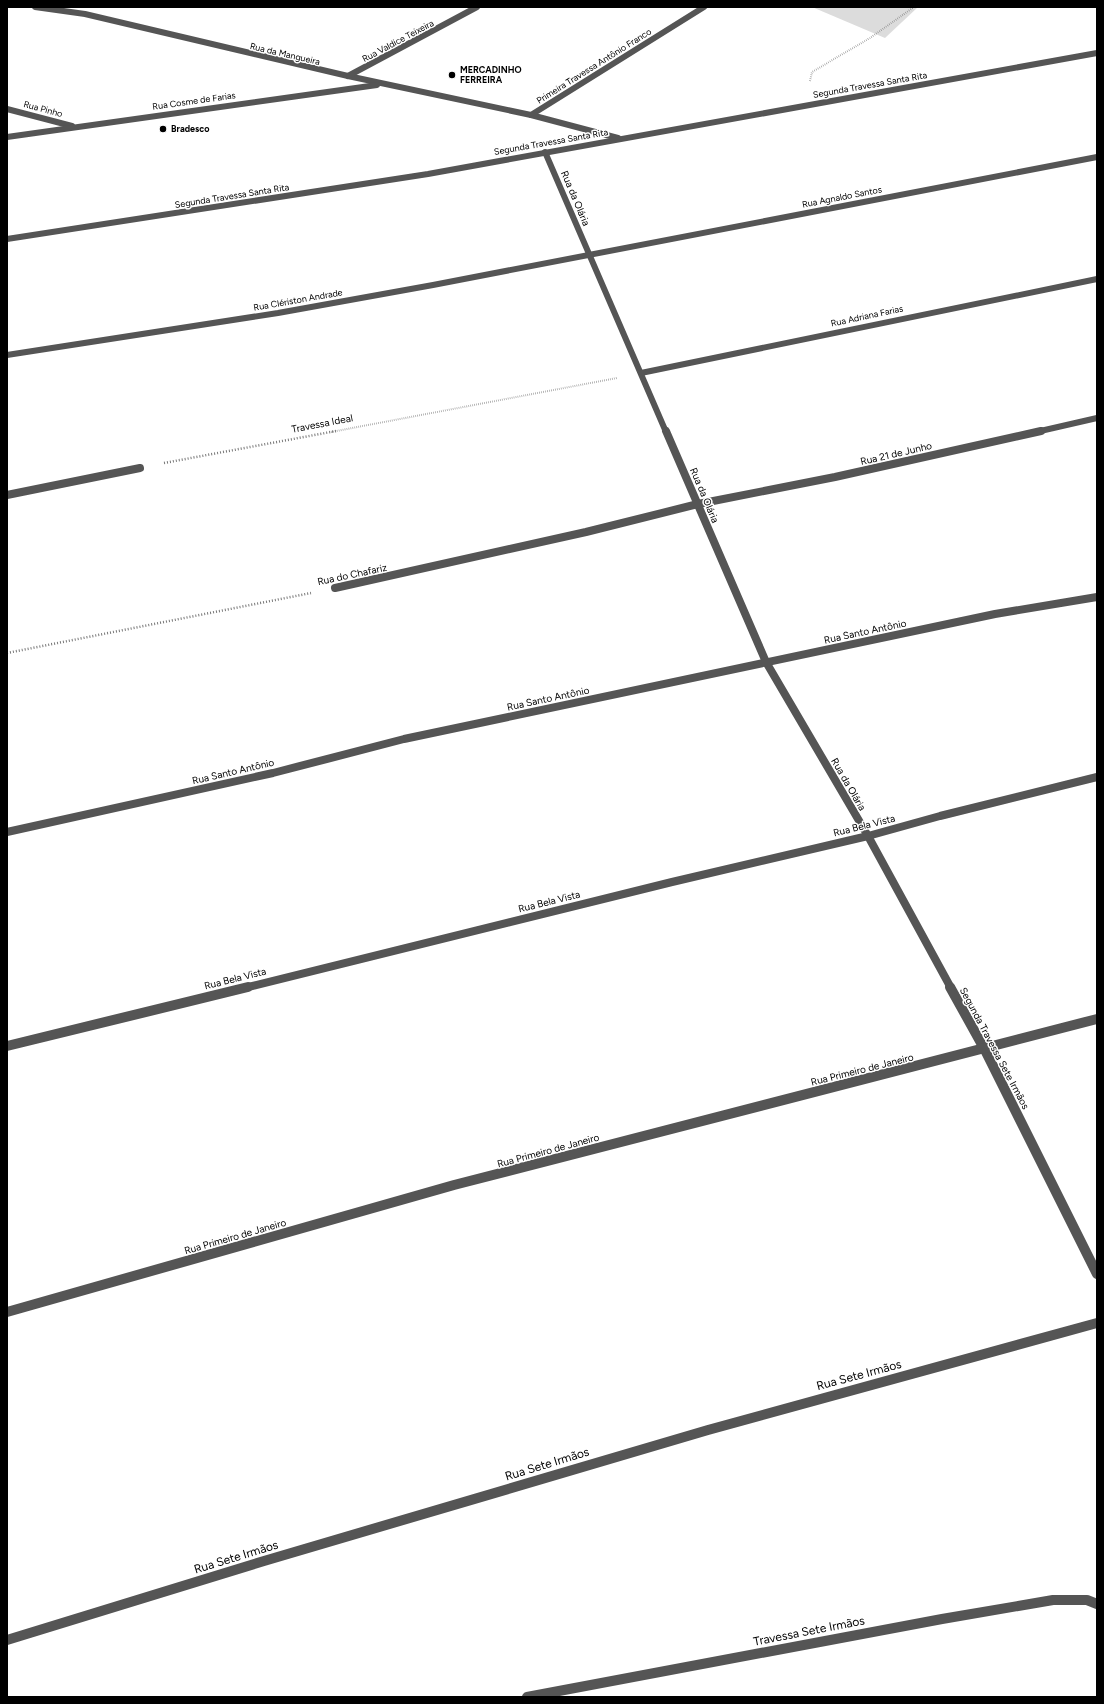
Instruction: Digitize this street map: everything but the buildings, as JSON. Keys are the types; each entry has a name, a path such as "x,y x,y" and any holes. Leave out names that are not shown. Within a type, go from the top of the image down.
{"street":[{"name":"Rua da Mangueira","path":"35,7 85,14 383,84 531,115"},
{"path":"76,7 85,14"},
{"name":"Rua Valdice Teixeira","path":"348,76 477,7"},
{"name":"Primeira Travessa Antônio Franco","path":"531,115 704,7"},
{"name":"Segunda Travessa Santa Rita","path":"7,239 428,174 1097,53"},
{"name":"Rua Cosme de Farias","path":"7,137 383,84"},
{"name":"Rua Pinho","path":"7,109 75,127"},
{"name":"Primeira Travessa Antônio Franco","path":"531,115 621,138"},
{"name":"Rua da Olária","path":"546,152 766,662 868,836"},
{"name":"Rua Agnaldo Santos","path":"590,256 792,215 1097,157"},
{"name":"Rua Clériston Andrade","path":"7,354 278,313 590,256"},
{"name":"Rua Adriana Farias","path":"641,373 1097,278"},
{"name":"Rua 21 de Junho","path":"698,504 835,477 1097,418"},
{"path":"7,494 140,468"},
{"name":"Rua do Chafariz","path":"335,588 586,532 698,504"},
{"name":"Rua Santo Antônio","path":"7,832 273,772 404,739 994,614 1097,597"},
{"name":"Rua Bela Vista","path":"7,1046 672,882 868,836 940,816 1097,778"},
{"name":"Segunda Travessa Sete Irmãos","path":"868,836 985,1050 1097,1274"},
{"name":"Rua Primeiro de Janeiro","path":"7,1312 456,1185 792,1098 985,1050 1097,1019"},
{"name":"Rua Sete Irmãos","path":"7,1640 264,1561 700,1432 1097,1323"},
{"name":"Travessa Sete Irmãos","path":"527,1697 926,1622 1045,1602 1087,1600 1097,1604"}],"path":[{"path":"803,106 812,72 870,38 914,7"},
{"name":"Travessa Ideal","path":"140,468 641,373"},
{"name":"Rua do Chafariz","path":"7,653 335,588"}],"shaded area":[{"path":"812,7 918,7 885,38"}],"place":[{"name":"MERCADINHO FERREIRA","path":"452,75"},
{"name":"Bradesco","path":"163,129"}]}
